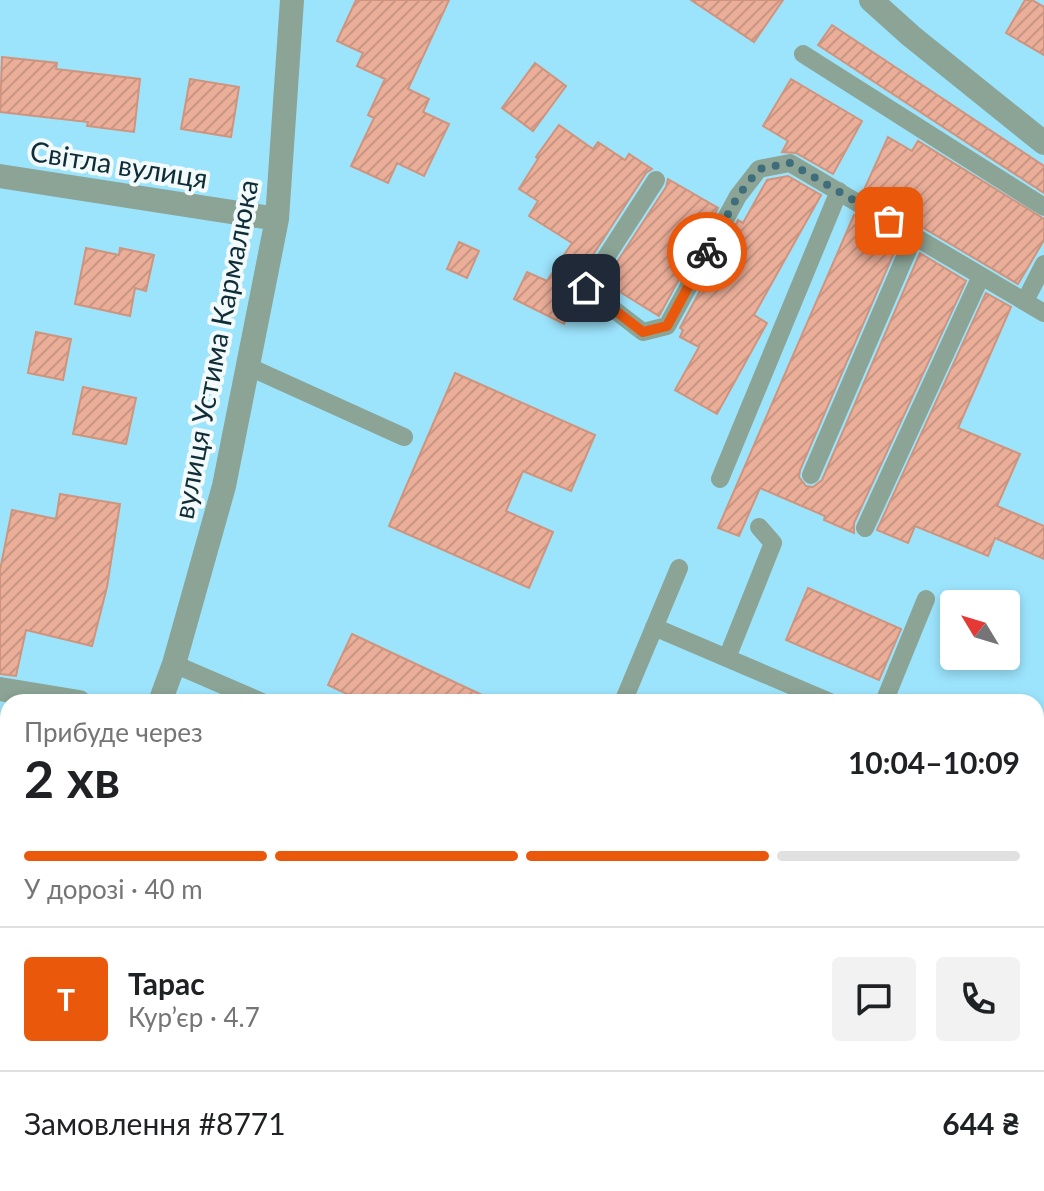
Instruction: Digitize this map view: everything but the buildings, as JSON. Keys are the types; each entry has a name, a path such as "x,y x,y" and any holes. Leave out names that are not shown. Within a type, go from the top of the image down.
{"street":[{"name":"вулиця Устима Кармалюка","path":"163,694 224,486 277,219 292,0"},
{"path":"871,0 1044,143"},
{"name":"Світла вулиця","path":"0,176 277,219"},
{"path":"0,689 30,694"}],"lane":[{"path":"803,54 1044,207"},
{"path":"656,180 586,288 643,332 667,326 738,196 759,169 790,163 1044,313"},
{"path":"720,479 839,191"},
{"path":"811,475 914,236"},
{"path":"1025,301 1044,264"},
{"path":"865,528 981,276"},
{"path":"247,366 404,437"},
{"path":"727,658 773,543 759,527"},
{"path":"626,694 679,568"},
{"path":"887,694 926,599"},
{"path":"654,627 811,694"},
{"path":"174,664 243,694"}],"way so far":[{"path":"707,252 738,196 759,169 790,163 889,221"}],"route":[{"path":"586,288 643,332 667,326 707,252"}]}
